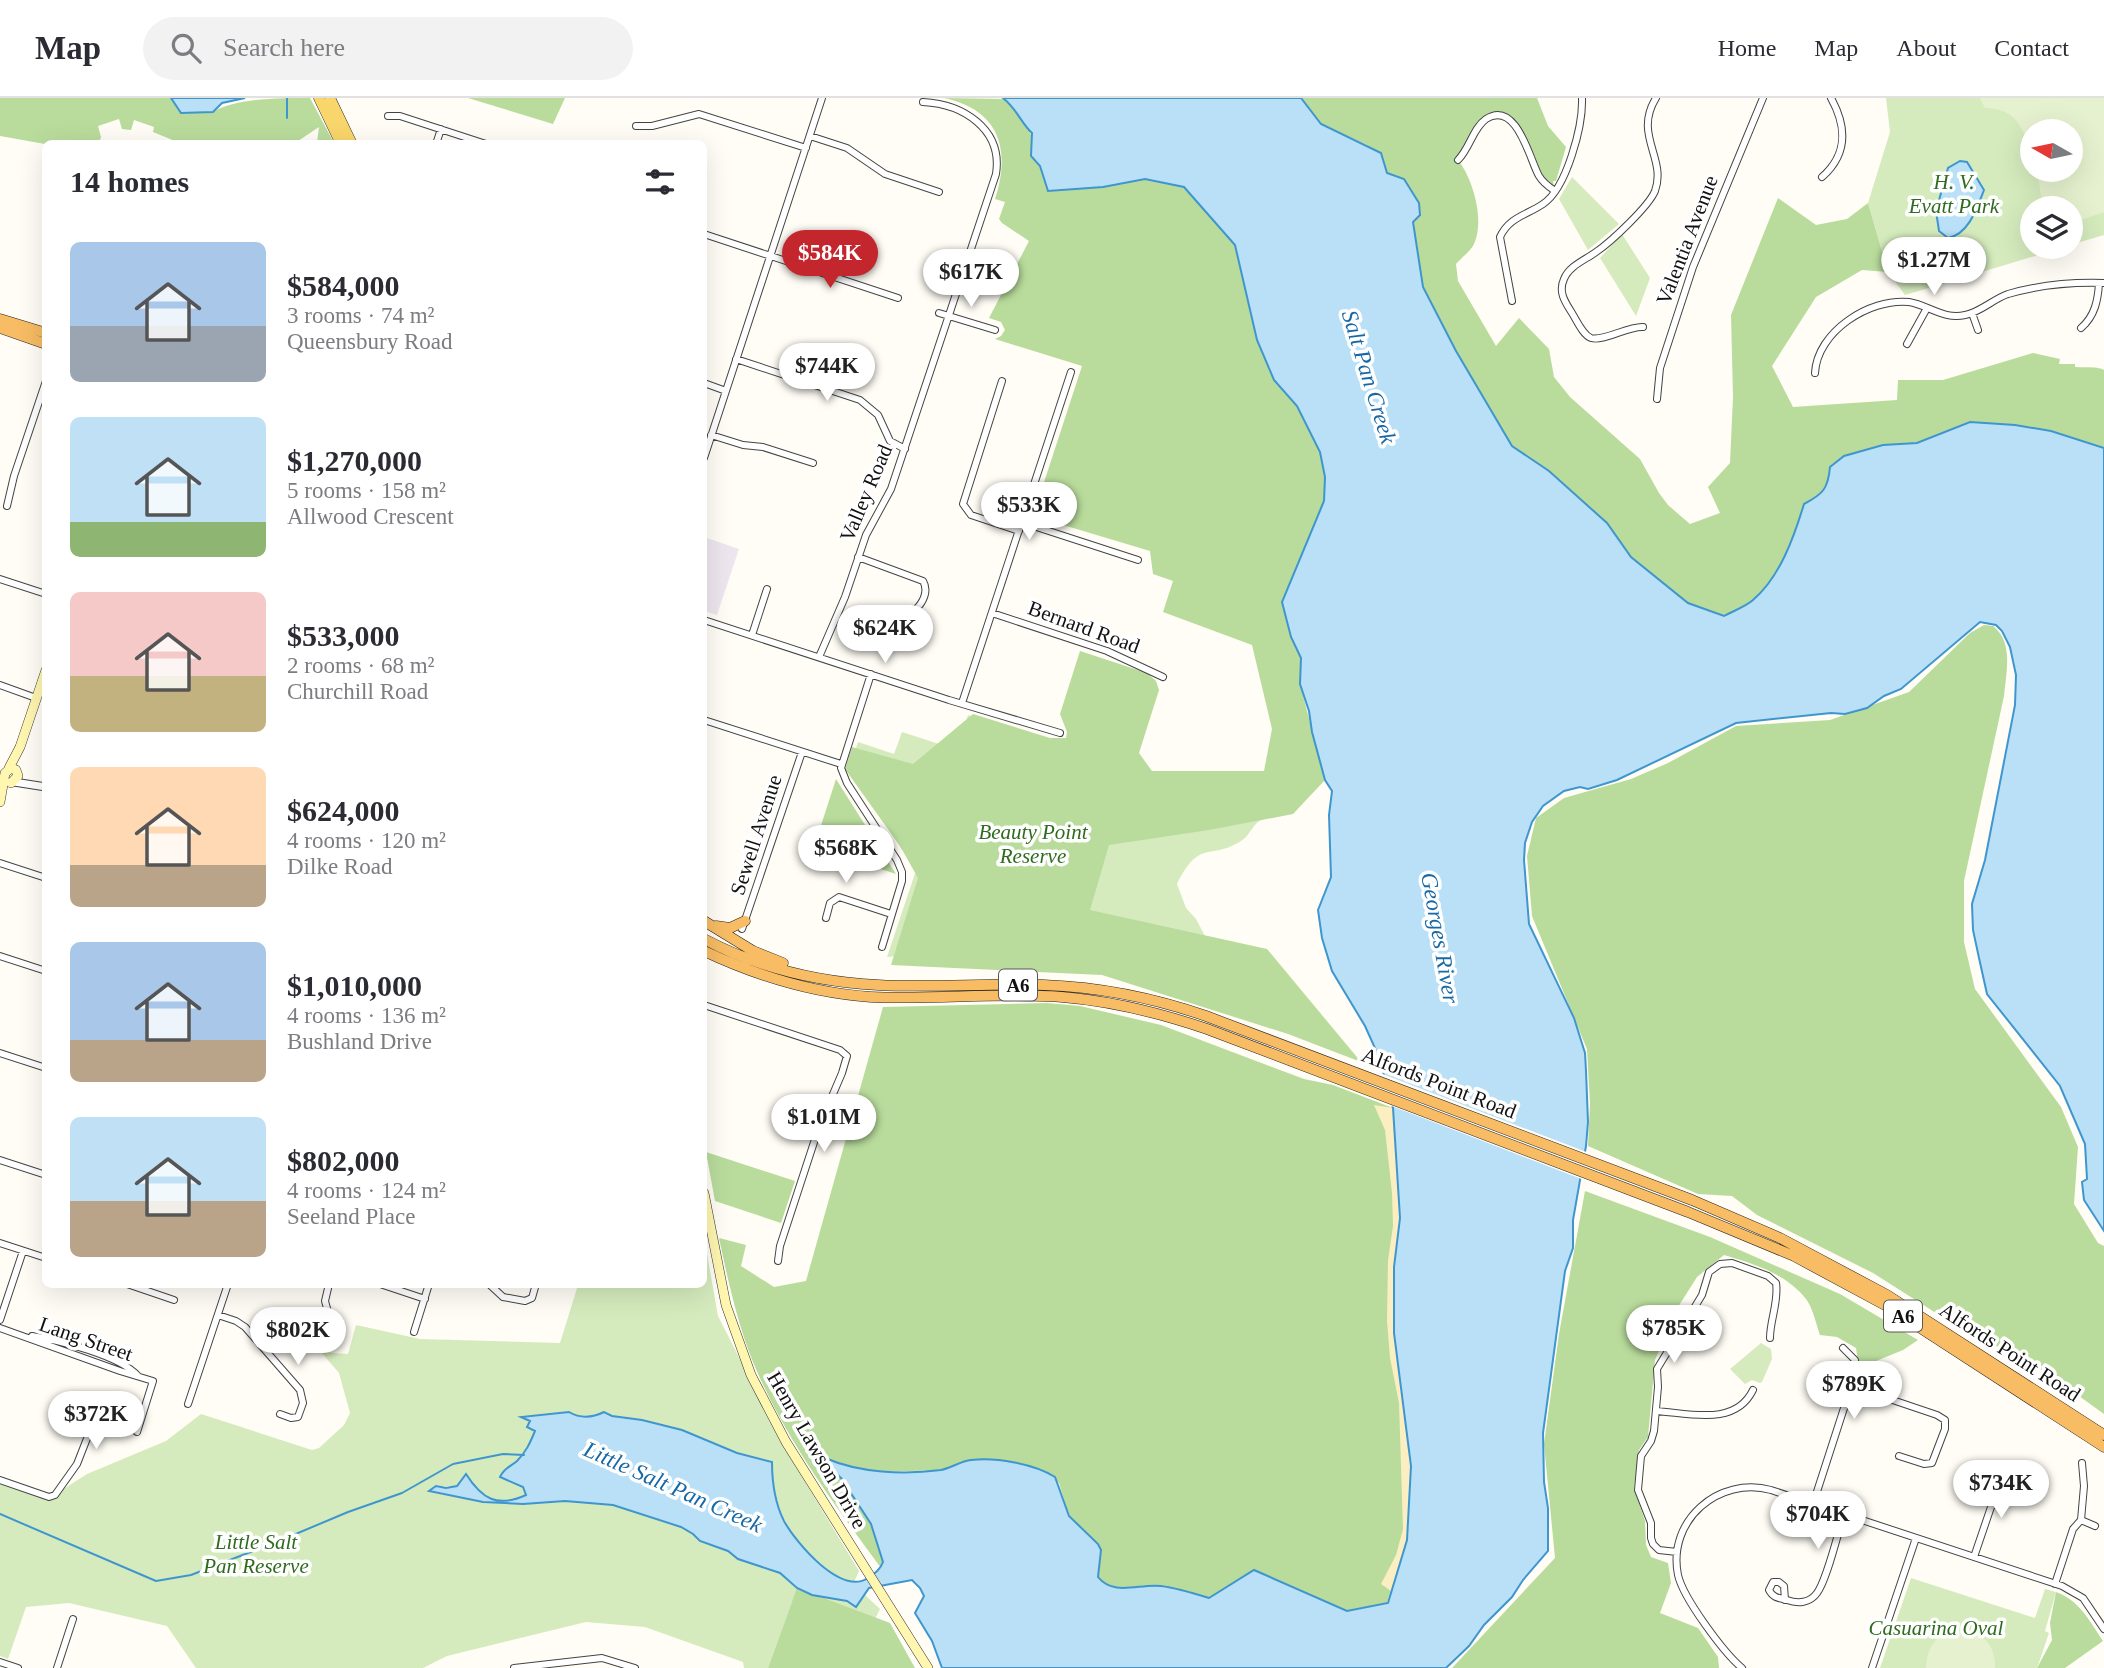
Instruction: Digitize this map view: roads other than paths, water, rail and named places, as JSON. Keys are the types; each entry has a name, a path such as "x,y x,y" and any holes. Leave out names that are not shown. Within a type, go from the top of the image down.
{"highway":[{"path":"0,319 42,332"},
{"path":"0,328 42,343"},
{"path":"707,921 725,928 743,925"},
{"name":"A6","path":"707,922 742,945 779,962 875,985"},
{"name":"Alfords Point Road","path":"707,940 748,959 834,981 875,985 1044,985 1119,993 1191,1011 1692,1200 1780,1238 1871,1285 2104,1435"},
{"name":"Alfords Point Road","path":"707,954 793,985 834,993 871,996 1037,996 1108,1003 1188,1023 1325,1073 1774,1247 1850,1284 1903,1316 2104,1447"}],"main road":[{"path":"319,98 339,140"},
{"path":"330,98 350,140"},
{"path":"0,802 42,681"},
{"path":"0,811 9,773"},
{"name":"Henry Lawson Drive","path":"707,1208 726,1306 743,1357 771,1415 928,1668"}],"street":[{"path":"707,448 822,98"},
{"path":"1512,301 1501,245 1502,233 1509,223 1542,205 1561,183 1582,113 1582,98"},
{"path":"1643,327 1591,338 1584,333 1566,304 1562,290 1563,279 1570,270 1608,243 1654,193 1658,171 1647,126 1656,98"},
{"name":"Valentia Avenue","path":"1657,399 1660,368 1693,267 1763,98"},
{"path":"1822,177 1842,149 1840,118 1831,98"},
{"name":"Valley Road","path":"819,657 845,597 866,535 889,495 993,183 996,159 988,132 973,117 939,104 923,102"},
{"path":"636,126 652,126 698,114 806,148"},
{"path":"388,116 400,116 474,140"},
{"path":"1458,160 1483,122 1491,117 1501,117 1521,132 1539,177 1555,191"},
{"path":"437,140 441,129"},
{"path":"810,136 852,150 885,174 939,192"},
{"path":"707,235 898,298"},
{"path":"1815,373 1817,357 1824,345 1849,319 1877,306 1898,302 1912,302 1948,315 1972,313 2007,294 2079,282 2102,283 2094,311 2088,323 2081,328"},
{"path":"1907,344 1927,308"},
{"path":"939,313 995,330"},
{"path":"1972,313 1978,330"},
{"path":"736,359 865,402 878,415 890,441 905,449"},
{"path":"962,703 1071,372"},
{"path":"1002,382 963,504 971,514 1018,531"},
{"path":"707,384 726,391"},
{"path":"6,508 42,393"},
{"path":"711,435 743,445 763,447 813,463"},
{"path":"1021,522 1138,560"},
{"path":"858,557 921,579 926,587 922,603 915,610"},
{"path":"0,579 42,593"},
{"path":"926,587 935,588"},
{"path":"752,635 767,589"},
{"name":"Bernard Road","path":"992,613 1107,651 1163,677"},
{"path":"707,621 1060,733"},
{"path":"871,674 841,764 844,776 900,867 902,881 882,947"},
{"path":"0,685 36,698"},
{"path":"707,721 841,764"},
{"name":"Sewell Avenue","path":"743,925 802,752"},
{"path":"9,773 42,785"},
{"path":"0,863 42,876"},
{"path":"826,918 835,894 891,914"},
{"path":"0,956 42,970"},
{"path":"707,1006 846,1054 844,1068 819,1127 782,1238 778,1261"},
{"path":"0,1053 42,1067"},
{"path":"0,1160 42,1174"},
{"path":"0,1243 42,1257"},
{"path":"0,1320 23,1251"},
{"path":"1677,1552 1659,1550 1653,1544 1650,1519 1638,1490 1641,1456 1653,1438 1658,1366 1699,1300 1707,1275 1717,1266 1735,1264 1774,1280 1777,1294 1770,1324 1770,1338"},
{"path":"139,1288 174,1300"},
{"path":"188,1404 227,1288"},
{"path":"328,1288 325,1301 328,1312"},
{"path":"392,1288 425,1299"},
{"path":"414,1332 428,1288"},
{"path":"493,1288 503,1297 525,1301 532,1298 535,1288"},
{"path":"218,1315 245,1327 300,1390 303,1403 298,1417 291,1418 280,1414"},
{"name":"Lang Street","path":"0,1328 153,1381 137,1432"},
{"path":"1813,1504 1856,1364 1843,1348"},
{"path":"1851,1386 1945,1420 1945,1429 1932,1463 1924,1464 1899,1456"},
{"path":"1656,1411 1724,1414 1743,1405 1753,1390"},
{"path":"0,1480 52,1497 58,1494 78,1461 97,1413"},
{"path":"2055,1584 2073,1529 2081,1520 2084,1486 2081,1462"},
{"path":"1974,1557 1990,1510 2002,1497 2010,1479"},
{"path":"1742,1668 1729,1655 1686,1596 1678,1575 1677,1552 1681,1534 1692,1515 1709,1499 1741,1487 1760,1487 2055,1584 2083,1598 2104,1629"},
{"path":"1785,1600 1802,1602 1818,1592 1844,1514"},
{"path":"2081,1520 2095,1526"},
{"path":"1872,1668 1916,1538"},
{"path":"57,1668 73,1619"},
{"path":"515,1668 602,1658 635,1668"},
{"path":"0,1662 18,1668"}],"water":[{"path":"171,98 245,98 222,103 213,112 181,113"},
{"path":"1003,98 1301,98 1321,124 1381,153 1387,173 1404,179 1419,203 1420,215 1413,222 1423,287 1456,351 1512,446 1549,471 1607,523 1631,557 1688,603 1724,616 1750,602 1763,591 1791,543 1804,504 1823,490 1828,481 1830,467 1844,456 1883,445 1917,443 1970,422 2051,431 2104,448 2104,1231 2084,1200 2082,1182 2087,1179 2085,1144 2060,1086 1987,994 1973,930 1972,904 1985,860 2015,705 2016,675 2010,647 1996,625 1980,622 1901,689 1884,696 1867,708 1845,714 1831,713 1736,723 1617,780 1588,789 1580,787 1564,791 1543,806 1532,822 1525,843 1524,860 1529,924 1574,1018 1585,1053 1588,1122 1573,1220 1573,1248 1565,1271 1543,1433 1548,1551 1512,1597 1446,1668 942,1668 932,1641 915,1613 924,1596 912,1580 869,1588 856,1607 847,1601 812,1595 797,1588 780,1573 738,1559 728,1551 700,1541 681,1527 613,1505 565,1501 523,1504 483,1502 429,1491 436,1486 457,1486 466,1474 478,1490 491,1499 507,1501 526,1495 523,1487 500,1477 523,1454 535,1431 527,1427 530,1421 521,1417 569,1412 586,1417 604,1412 682,1430 737,1453 772,1462 778,1507 790,1531 820,1564 845,1580 857,1582 868,1578 883,1562 871,1524 841,1478 827,1465 825,1458 867,1470 897,1472 941,1470 981,1459 1015,1462 1055,1477 1069,1516 1101,1550 1098,1577 1112,1586 1161,1586 1209,1598 1254,1570 1347,1611 1388,1603 1407,1540 1411,1466 1394,1333 1394,1267 1400,1218 1393,1108 1379,1057 1365,1026 1332,971 1322,938 1318,910 1331,877 1329,815 1332,791 1325,780 1312,732 1309,711 1300,684 1301,658 1291,637 1282,602 1324,501 1325,477 1320,452 1297,406 1274,380 1257,340 1235,245 1184,187 1145,179 1103,187 1048,191 1040,166 1031,156 1032,133"},
{"path":"1960,161 1967,162 1984,190 1967,226 1948,238 1939,231 1936,211 1948,168"}],"waterway":[{"path":"287,98 287,118"},
{"name":"Little Salt Pan Creek","path":"0,1514 156,1581 191,1575 402,1493 453,1464 503,1454 524,1455"}],"park label":[{"name":"H. V. Evatt Park","path":"1954,194"},
{"name":"Beauty Point Reserve","path":"1033,844"},
{"name":"Little Salt Pan Reserve","path":"256,1554"},
{"name":"Casuarina Oval","path":"1936,1628"}],"water label":[{"name":"Salt Pan Creek","path":"1369,377"},
{"name":"Georges River","path":"1440,938"}]}
